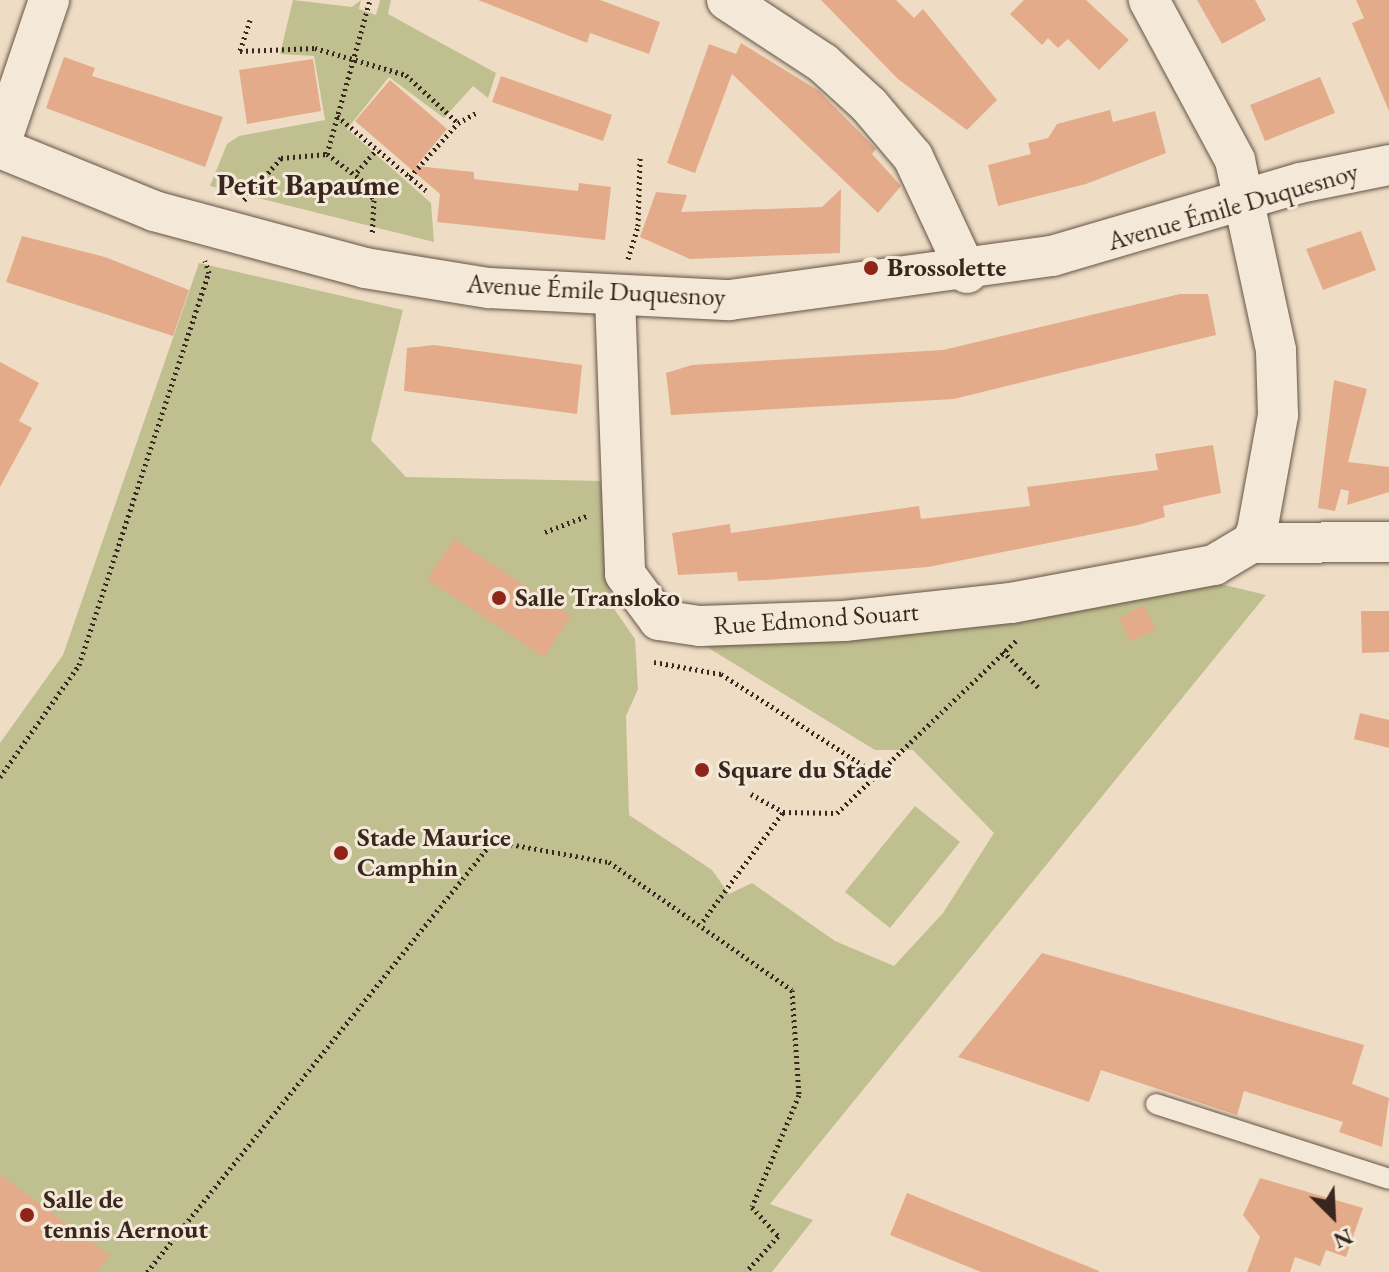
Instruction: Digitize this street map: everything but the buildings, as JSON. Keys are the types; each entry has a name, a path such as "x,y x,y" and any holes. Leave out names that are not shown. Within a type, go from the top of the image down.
{"street":[{"path":"0,146 49,0"},
{"path":"727,0 823,63 869,105 913,157 967,273"},
{"path":"1149,0 1211,107 1249,200 1276,350 1278,415 1251,543 1389,542"},
{"name":"Avenue Émile Duquesnoy","path":"0,146 193,223 365,268 615,297 730,300 967,273 1389,165"},
{"name":"Rue Edmond Souart","path":"615,297 625,574 659,620 700,626 844,621 1050,597 1214,565 1251,543"}],"lane":[{"path":"1156,1104 1389,1179"}],"path":[{"path":"327,154 370,0"},
{"path":"250,20 240,51 315,48 406,75 458,123"},
{"path":"410,177 458,123 478,112"},
{"path":"337,116 428,192"},
{"path":"357,172 377,149"},
{"path":"230,200 242,204 281,158 327,154 357,172 374,200 365,268"},
{"path":"615,297 638,226 640,158"},
{"path":"0,777 79,665 209,273 204,257 184,250 193,223"},
{"path":"751,794 783,812 837,813 1003,651 1037,623 1050,597"},
{"path":"1003,651 1039,688"},
{"path":"654,662 721,674 877,774"},
{"path":"703,921 783,812"},
{"path":"147,1272 493,841 609,862 703,921 792,990 799,1095 752,1207 778,1236 746,1272"}],"shaded area":[{"path":"293,0 352,7 361,0 359,9 376,15 380,0 391,0 388,14 496,73 488,98 473,86 444,118 389,77 347,129 431,203 434,242 210,186 227,144 239,136 325,120 314,56 280,54"},
{"name":"Stade Maurice Camphin","path":"199,263 403,310 371,440 406,477 601,481 608,582 615,610 635,639 638,689 626,716 629,815 712,870 729,894 752,883 835,941 894,966 943,913 994,833 913,750 875,750 702,644 1022,621 1208,581 1266,595 770,1204 813,1220 772,1272 0,1272 0,743 63,655"},
{"path":"915,806 960,842 890,928 845,892"}],"place":[{"name":"Brossolette","path":"871,268"},
{"name":"Salle Transloko","path":"499,598"},
{"name":"Square du Stade","path":"702,770"},
{"name":"Stade Maurice Camphin","path":"341,853"},
{"name":"Salle de tennis Aernout","path":"27,1215"}],"district":[{"name":"Petit Bapaume","path":"308,185"}]}
